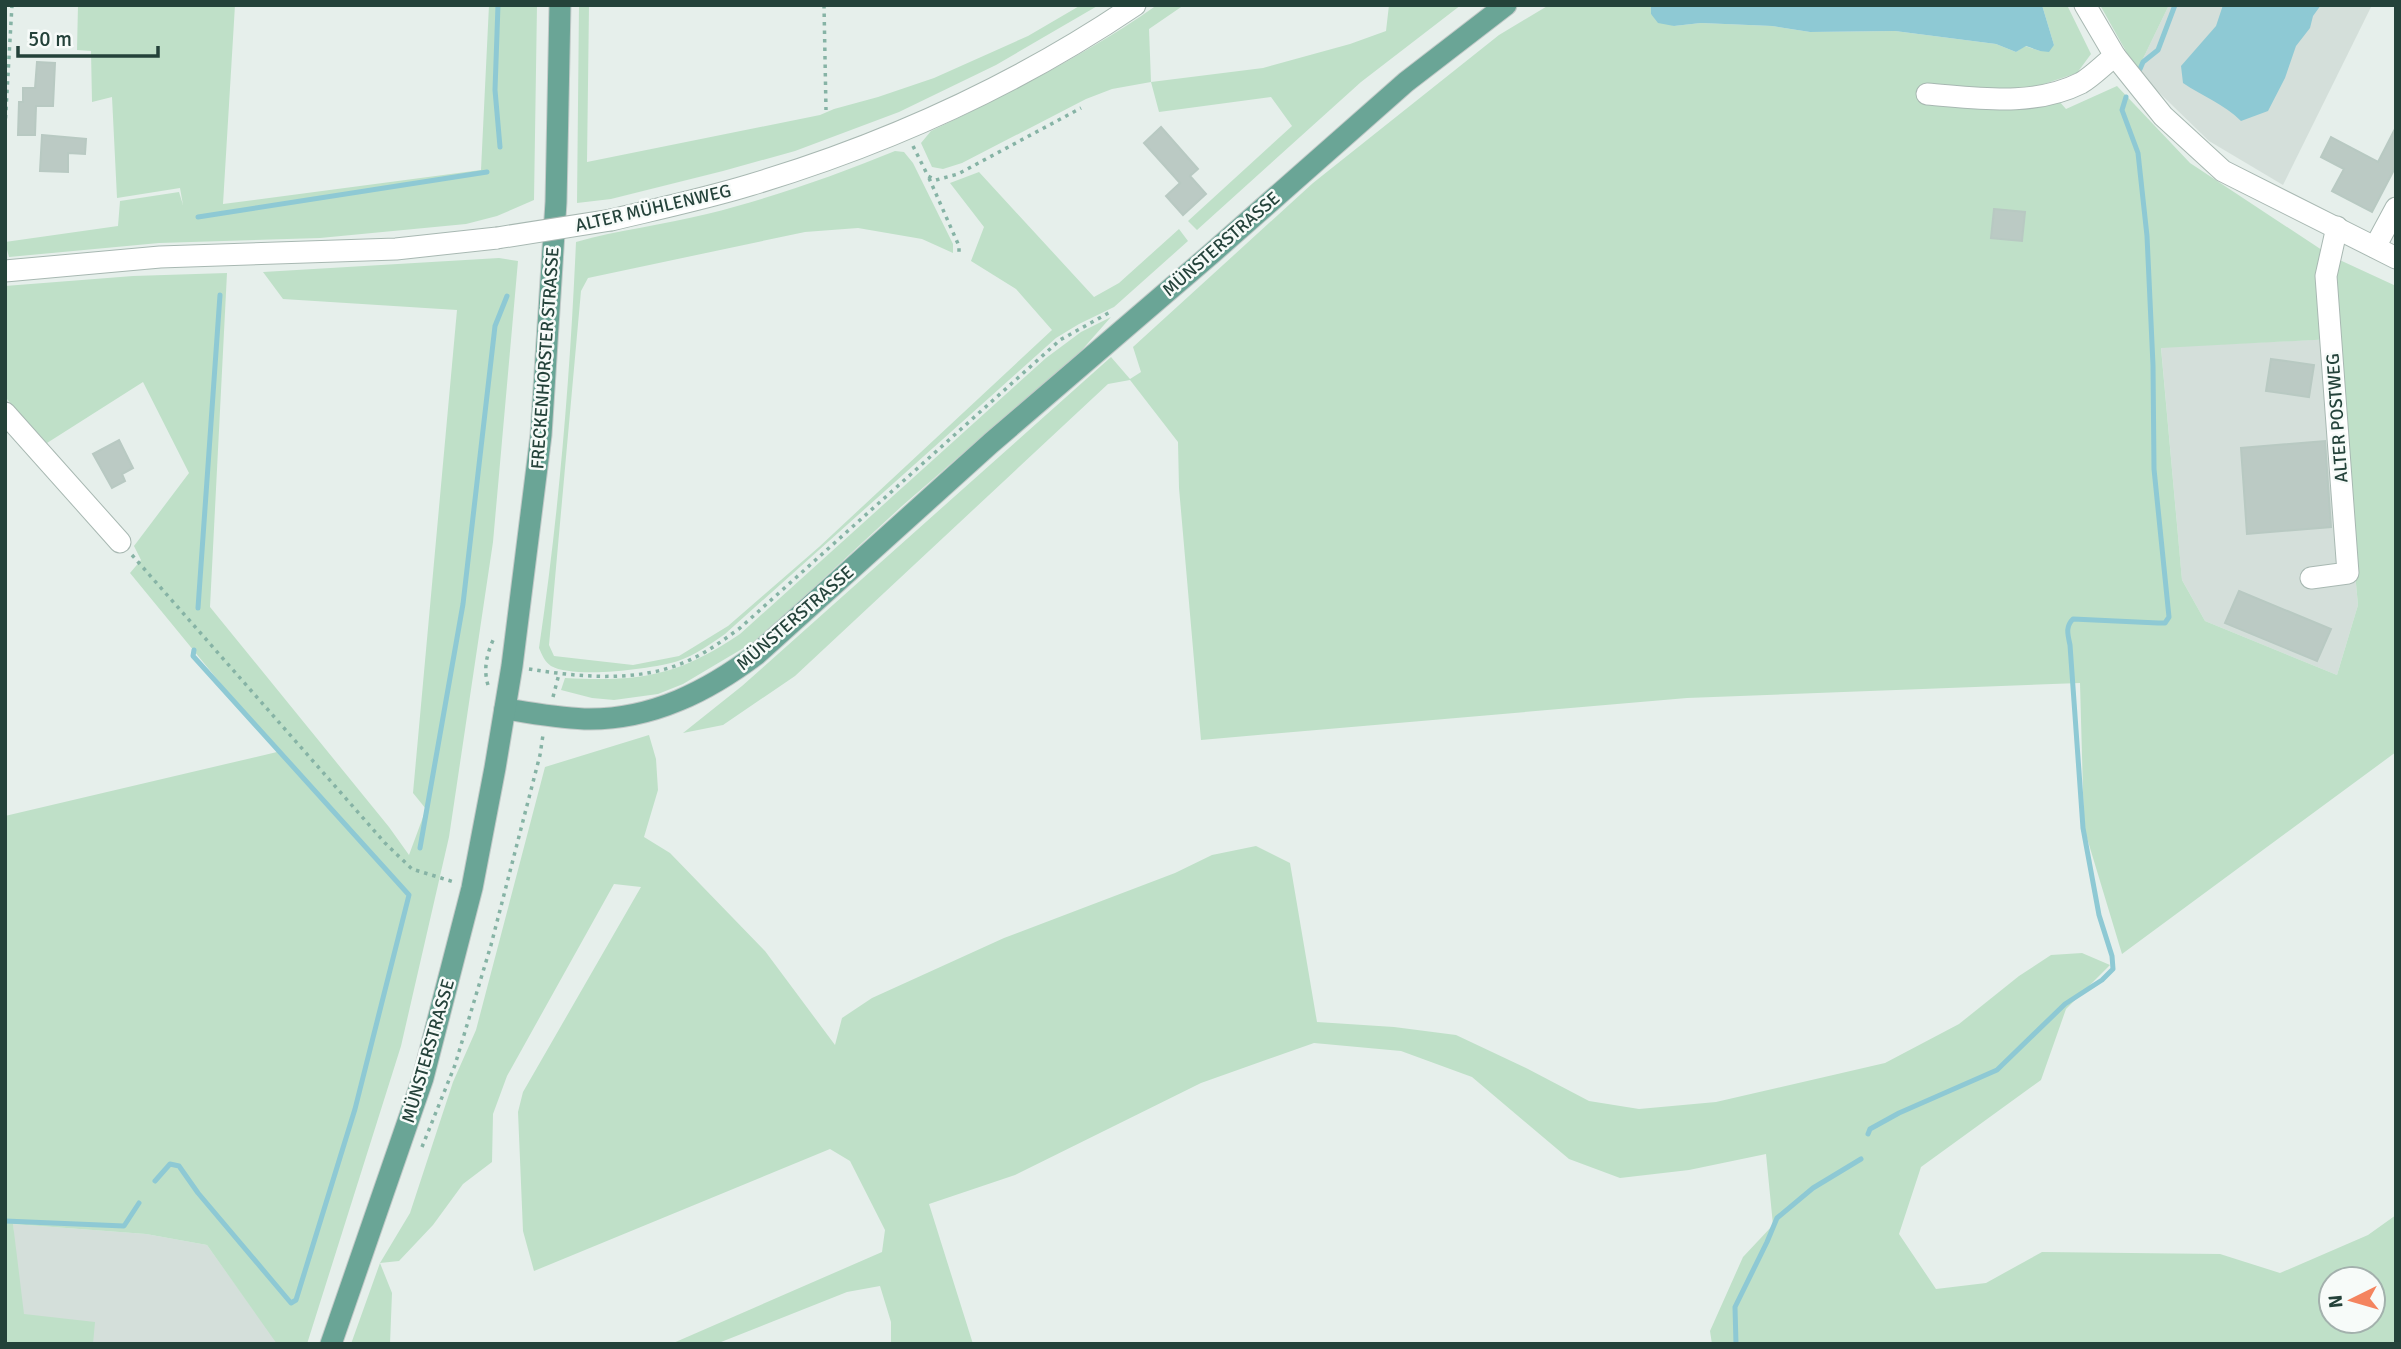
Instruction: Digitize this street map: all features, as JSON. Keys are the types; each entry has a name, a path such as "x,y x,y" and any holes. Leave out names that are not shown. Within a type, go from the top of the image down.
{"main road":[{"name":"FRECKENHORSTER STRASSE","path":"505,709 541,435 556,202 560,5"},
{"name":"MÜNSTERSTRASSE","path":"331,1344 423,1078 472,888 505,709 589,719 627,717 695,695 727,676 757,654 991,443 1406,82 1506,5"}],"street":[{"name":"ALTER MÜHLENWEG","path":"5,271 160,257 396,249 497,238 611,220 751,185 906,130 998,88 1135,5"},
{"path":"2085,5 2115,56 2163,116 2223,171 2396,258"},
{"path":"1927,94 2015,100 2052,94 2083,82 2115,56"},
{"path":"2375,247 2396,208"},
{"name":"ALTER POSTWEG","path":"2311,578 2348,573 2326,276 2337,227"},
{"path":"5,413 120,542"}],"path":[{"path":"5,127 12,5"},
{"path":"824,5 826,110"},
{"path":"928,176 936,180 958,174 1081,108"},
{"path":"906,130 959,246 959,254"},
{"path":"486,662 559,673 634,675 682,663 713,648 740,628 1060,340 1121,306"},
{"path":"120,542 385,843 412,869 472,888"},
{"path":"420,1152 455,1065 491,945 559,673"}],"shaded area":[{"path":"2169,5 2372,5 2283,185 2209,141 2137,71"},
{"path":"2333,339 2358,605 2337,675 2205,621 2182,580 2161,347"},
{"path":"13,1224 146,1234 207,1245 278,1344 20,1344"}],"green space":[{"path":"78,5 235,5 223,204 481,170 489,5 537,5 534,200 497,216 466,224 320,238 159,243 9,257 5,242 118,226 120,201 179,192 183,205 180,188 117,198 112,97 92,102 91,51 77,50"},
{"path":"579,5 589,5 587,162 820,115 934,78 1028,36 1081,5 1099,5 996,65 899,112 795,151 611,199 577,203"},
{"path":"1157,5 1184,5 1149,29 1151,82 1112,89 1086,99 962,163 943,169 932,167 921,143 931,131 1075,57"},
{"path":"1389,5 1461,5 1361,82 1197,230 1188,221 1292,126 1271,97 1159,112 1151,82 1263,68 1350,44 1386,31"},
{"path":"1549,5 1651,5 1651,14 1674,26 1701,23 1772,26 1810,32 1895,31 1996,44 2016,52 2025,46 2040,51 2054,45 2042,5 2067,5 2091,54 2077,73 2044,84 2066,109 2117,86 2190,163 2331,256 2396,286 2396,752 2122,954 2084,828 2080,683 1687,698 1201,740 1179,488 1178,442 1130,380 1108,384 795,676 723,725 683,733 742,686 1111,357 1130,379 1141,372 1133,347 1313,183 1499,35","holes":["2333,339 2358,605 2337,675 2205,621 2182,580 2161,348"]},
{"path":"2100,5 2169,5 2137,71"},
{"path":"895,151 904,152 913,163 953,244 953,253 922,239 858,228 805,232 588,278 581,291 549,645 554,656 633,665 679,656 728,626 819,547 1052,330 1016,289 971,261 984,227 950,183 979,172 1094,297 1119,283 1179,229 1188,241 1114,307 1056,338 714,642 684,659 651,667 577,672 551,666 539,648 563,445 576,242 731,208 802,186"},
{"path":"499,258 518,261 493,542 449,837 401,1046 307,1344 277,1344 207,1245 146,1234 13,1224 24,1314 95,1322 93,1344 5,1344 5,816 277,752 130,573 141,560 134,546 189,473 143,382 47,443 5,397 5,286 133,276 227,273 210,607 409,855 426,809 413,793 457,310 283,299 263,272"},
{"path":"1111,317 1081,351 902,506 757,640 683,684 658,694 614,700 592,698 561,690 565,678 637,677 677,667 718,648 740,634 1046,358 1081,332"},
{"path":"649,735 656,759 658,790 644,837 670,853 765,951 835,1045 842,1018 872,998 1004,938 1175,873 1212,855 1256,846 1290,863 1317,1022 1394,1027 1456,1035 1589,1101 1639,1109 1716,1102 1885,1063 1959,1024 2019,976 2051,955 2082,953 2110,965 2066,1009 2041,1080 1921,1167 1899,1234 1936,1289 1986,1283 2042,1252 2220,1254 2280,1273 2368,1235 2396,1215 2396,1344 1712,1344 1710,1331 1743,1257 1773,1225 1766,1154 1689,1170 1620,1178 1569,1159 1472,1077 1401,1051 1314,1043 1201,1083 1015,1175 929,1204 973,1344 891,1344 891,1322 880,1286 847,1292 716,1344 671,1344 882,1252 885,1230 850,1161 830,1149 534,1271 523,1231 518,1112 523,1092 641,887 614,884 507,1076 493,1114 492,1162 463,1184 433,1225 399,1261 380,1263 410,1213 453,1082 476,1030 545,767"},
{"path":"380,1263 392,1293 390,1344 351,1344"}],"water":[{"path":"1651,5 2042,5 2054,45 2049,52 2026,46 2016,52 1996,44 1895,31 1810,32 1772,26 1701,23 1674,26 1658,23 1651,14"},
{"path":"2223,5 2321,5 2313,16 2310,28 2296,46 2285,78 2268,111 2241,121 2183,83 2181,66 2216,26"}],"building":[{"path":"37,62 55,63 53,106 36,106 35,135 18,135 19,102 23,102 23,88 35,88"},
{"path":"1161,127 1198,169 1190,176 1206,194 1183,215 1166,196 1180,183 1144,143"},
{"path":"2396,127 2396,166 2372,212 2332,191 2344,169 2321,157 2331,137 2378,162"},
{"path":"42,135 86,139 85,154 68,153 68,172 40,171"},
{"path":"1994,209 2025,212 2022,241 1991,238"},
{"path":"2271,359 2314,365 2309,397 2266,391"},
{"path":"119,440 133,468 122,474 125,481 112,488 93,454"},
{"path":"2325,441 2331,527 2247,534 2241,448"},
{"path":"2239,591 2331,629 2317,661 2225,623"}],"waterway":[{"path":"498,5 495,90 500,147"},
{"path":"2140,69 2143,62 2158,50 2175,5"},
{"path":"1868,1134 1870,1129 1899,1113 1997,1070 2065,1004 2102,980 2113,969 2112,956 2099,915 2083,828 2068,628 2073,619 2165,623 2169,617 2154,469 2153,365 2147,236 2138,153 2122,110 2126,97"},
{"path":"198,217 487,172"},
{"path":"198,608 220,295"},
{"path":"420,848 463,604 495,326 507,296"},
{"path":"155,1181 170,1164 179,1166 198,1193 291,1303 296,1300 355,1109 409,895 193,656 194,650"},
{"path":"1736,1344 1735,1307 1777,1218 1813,1188 1861,1159"},
{"path":"5,1221 124,1226 139,1203"}]}
